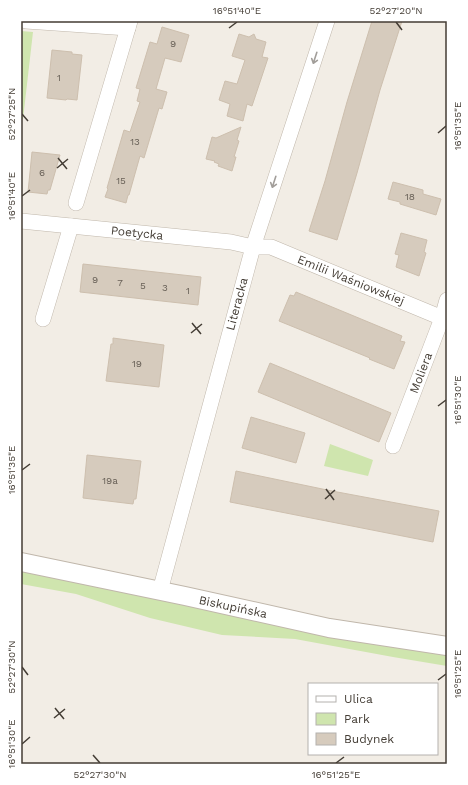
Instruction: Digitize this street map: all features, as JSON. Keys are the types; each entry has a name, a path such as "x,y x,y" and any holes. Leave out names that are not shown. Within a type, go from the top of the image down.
{"street":[{"path":"26,21 129,25 76,203"},
{"name":"Literacka","path":"160,591 253,247 327,21"},
{"name":"Poetycka","path":"21,221 231,242 253,247"},
{"path":"43,319 71,226"},
{"name":"Emilii Waśniowskiej","path":"253,247 271,247 444,319"},
{"name":"Moliera","path":"393,446 444,319 447,300"},
{"name":"Biskupińska","path":"21,562 329,628 447,646"}],"green space":[{"path":"21,31 33,32 23,119 21,119"},
{"path":"330,444 373,460 368,476 324,466"},
{"path":"21,568 447,653 447,666 295,639 222,635 150,618 76,594 21,584"}],"building":[{"path":"372,21 402,21 380,90 337,240 309,231"},
{"path":"162,27 189,35 181,62 165,58 156,89 167,92 162,109 159,108 144,158 140,156 126,203 105,197 124,130 130,132 140,102 137,101 140,89 136,88 150,42 157,44"},
{"path":"239,34 249,37 254,34 256,39 266,42 262,57 268,58 252,106 247,104 243,121 227,116 230,104 219,100 225,81 237,84 245,60 232,56"},
{"path":"52,50 72,52 72,54 82,55 77,100 47,98"},
{"path":"241,127 237,140 239,141 234,157 236,157 232,171 218,166 219,164 214,162 215,161 206,159 212,137 216,138"},
{"path":"32,152 60,155 50,190 48,190 47,194 28,192"},
{"path":"393,182 423,190 423,194 441,199 436,215 388,199"},
{"path":"401,233 427,240 424,252 426,253 419,276 396,267 399,255 395,254"},
{"path":"83,264 201,277 198,305 80,292"},
{"path":"296,292 402,336 400,341 405,342 394,369 279,321 290,295 294,296"},
{"path":"113,338 164,345 159,387 106,381"},
{"path":"270,363 391,413 379,442 258,392"},
{"path":"251,417 305,433 296,463 242,448"},
{"path":"87,455 141,461 136,499 134,499 133,504 83,498"},
{"path":"236,471 439,511 433,542 230,502"}]}
